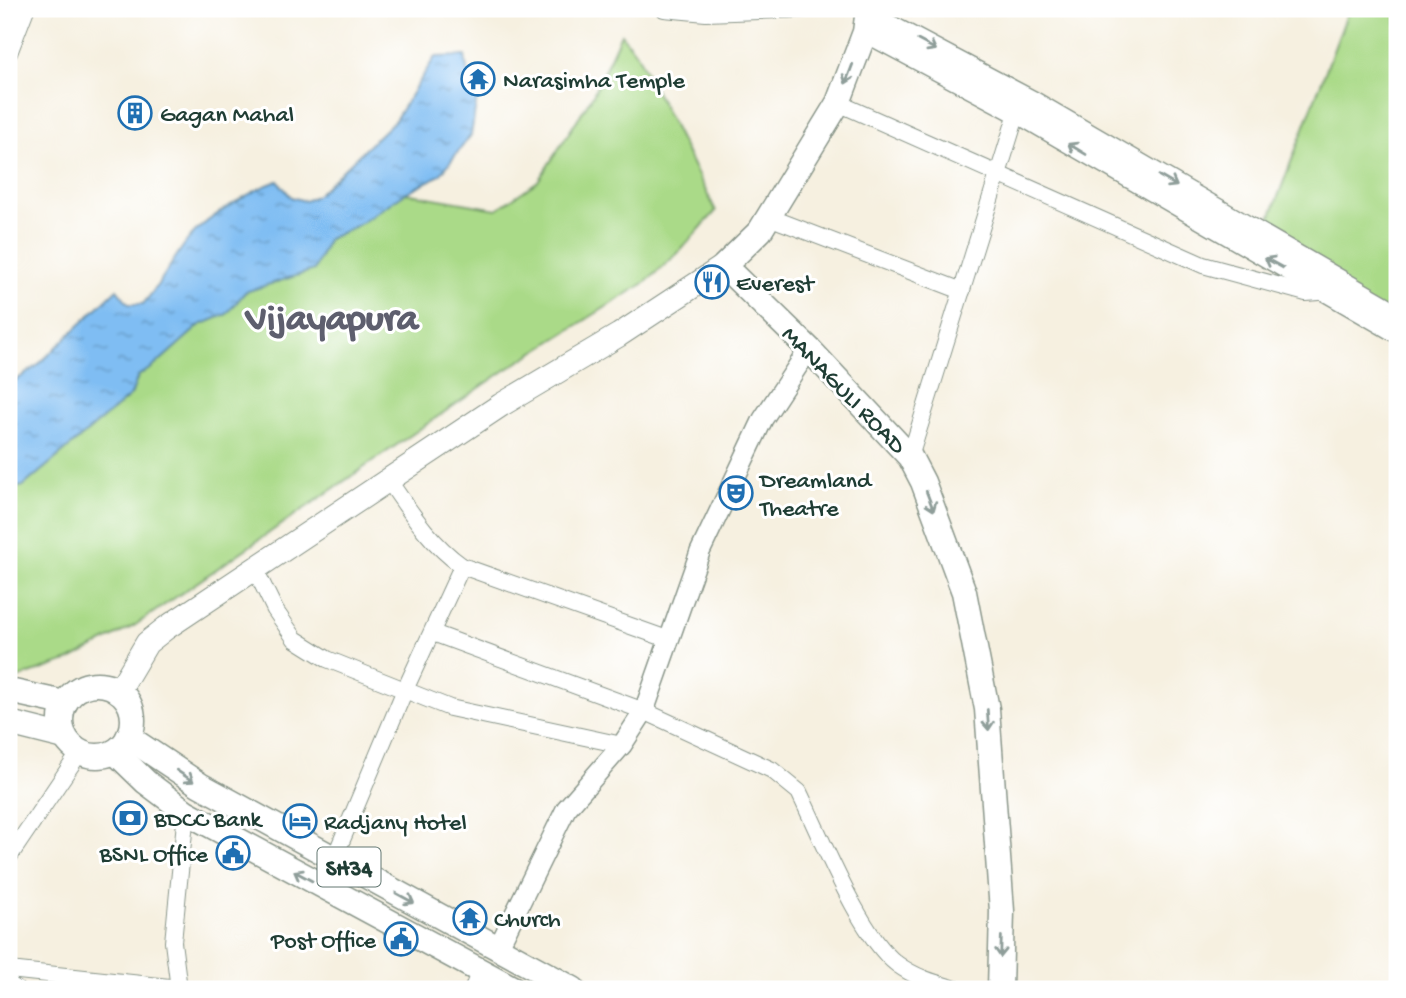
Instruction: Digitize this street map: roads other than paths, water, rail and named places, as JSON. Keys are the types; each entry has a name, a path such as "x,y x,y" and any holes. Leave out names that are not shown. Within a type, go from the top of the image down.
{"main road":[{"path":"118,691 147,643 500,405 619,335 724,266 760,231 838,103 867,18"},
{"name":"MANAGULI ROAD","path":"724,266 809,349 910,457 964,592 987,709 1002,911 1000,989"},
{"path":"9,723 72,745 91,756 122,745 132,713 118,691 107,686 82,687 64,704 61,726 72,745"},
{"path":"9,691 64,704"},
{"name":"SH34","path":"122,745 146,782 186,812 476,980 514,989"},
{"name":"SH34","path":"122,745 573,989"}],"street":[{"path":"9,53 26,9"},
{"path":"664,9 706,13 807,9"},
{"path":"867,18 1017,113 1397,333"},
{"path":"867,18 1032,101 1397,313"},
{"path":"838,103 998,176 1223,272 1306,293 1327,293 1346,283"},
{"path":"910,457 1017,113"},
{"path":"769,217 962,290"},
{"path":"498,948 566,809 622,745 644,711 700,552 758,430 809,349"},
{"path":"389,481 422,530 441,551 462,566 670,640"},
{"path":"334,859 404,692 462,566"},
{"path":"255,569 275,610 295,639 327,659 404,692 450,708 622,745"},
{"path":"433,633 644,711 788,780 799,792 871,938 896,963 920,979 956,989"},
{"path":"9,858 72,745"},
{"path":"9,970 179,989 173,942 186,812"},
{"path":"9,984 16,989"}],"water":[{"path":"465,56 467,70 478,92 471,135 440,175 405,193 358,225 328,239 314,270 245,292 227,314 200,325 153,367 138,376 131,395 23,486 9,489 9,385 37,366 117,289 129,304 143,304 194,233 229,206 278,181 291,197 305,201 316,196 395,120 435,57"}],"place":[{"name":"Narasimha Temple","path":"478,79"},
{"name":"Gagan Mahal","path":"135,113"},
{"name":"Everest","path":"712,282"},
{"name":"Dreamland Theatre","path":"736,493"},
{"name":"BDCC Bank","path":"130,818"},
{"name":"Radjany Hotel","path":"300,821"},
{"name":"BSNL Office","path":"233,853"},
{"name":"Church","path":"470,918"},
{"name":"Post Office","path":"401,939"}],"district":[{"name":"Vijayapura","path":"332,315"}]}
